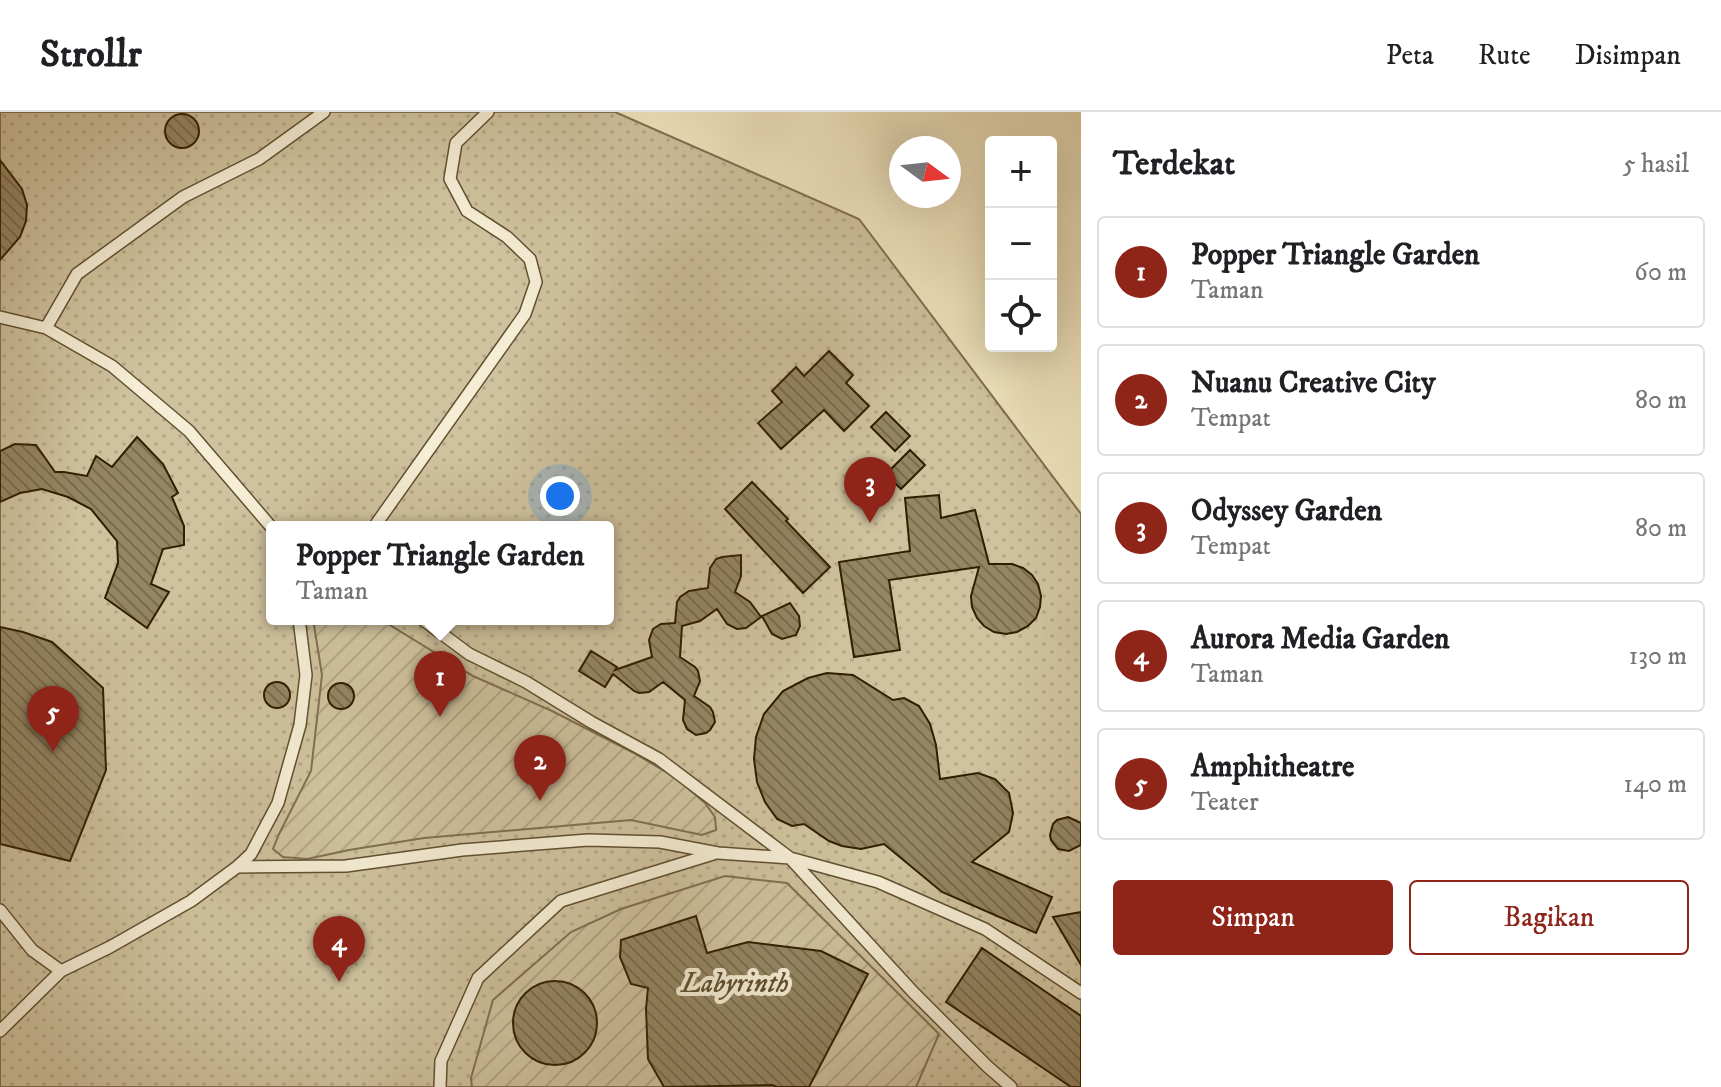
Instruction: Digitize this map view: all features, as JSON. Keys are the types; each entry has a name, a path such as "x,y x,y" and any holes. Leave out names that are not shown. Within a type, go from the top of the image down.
{"lane":[{"path":"46,328 77,274 183,197 259,159 324,112"},
{"path":"472,127 475,112"},
{"path":"378,521 525,314 536,282 530,259 507,237 467,211 450,179 456,143 488,112"},
{"path":"0,317 46,328 112,366 189,431 266,523"},
{"path":"0,1031 61,971 191,901 251,854 278,803 300,725 306,675 300,625"},
{"path":"430,625 469,654 526,682 659,759 790,858 913,992 1011,1087"},
{"path":"237,867 346,866 462,850 588,840 660,842 718,853 790,858 878,882 985,929 1081,993"},
{"path":"440,1087 441,1061 478,978 561,901 718,853"},
{"path":"0,910 32,950 61,971"}],"green space":[{"path":"0,112 615,112 859,219 1081,514 1081,1087 0,1087"},
{"path":"314,625 390,625 473,676 552,711 676,778 705,803 715,817 716,830 702,835 631,820 424,838 307,859 283,857 273,849 311,771 322,675"},
{"name":"Labyrinth","path":"725,876 787,883 939,1034 916,1087 472,1087 471,1078 493,1000 571,932 621,909"}],"building":[{"path":"182,114 194,119 199,131 194,143 182,148 170,143 165,131 170,119"},
{"path":"0,160 22,189 27,205 26,221 20,237 0,260"},
{"path":"829,351 853,375 846,383 869,406 844,431 824,410 781,449 758,423 782,402 772,391 796,367 804,376"},
{"path":"886,412 910,436 895,451 871,427"},
{"path":"137,437 163,464 178,493 172,497 184,526 184,545 163,549 151,584 169,592 147,628 105,598 118,563 117,541 91,509 68,497 42,489 20,493 0,502 0,451 15,444 36,445 55,472 87,476 96,456 112,467"},
{"path":"910,450 925,465 901,489 886,474"},
{"path":"752,482 830,567 803,593 725,509"},
{"path":"939,495 941,518 975,510 989,564 1012,564 1032,575 1041,596 1036,618 1017,632 1006,634 984,626 972,607 971,596 979,567 889,580 900,650 854,657 839,562 910,551 905,498"},
{"path":"741,555 741,576 735,592 750,602 761,617 746,628 737,629 727,624 717,609 700,621 682,626 680,657 695,667 700,681 694,696 713,712 715,722 706,733 696,735 687,729 683,720 685,700 663,682 649,692 639,693 613,674 605,687 579,671 591,651 617,667 615,670 652,657 649,640 653,629 661,624 675,623 680,597 689,591 708,588 710,568 716,559"},
{"path":"790,603 799,616 800,626 796,635 782,639 772,634 762,616"},
{"path":"0,627 52,642 103,688 106,770 70,861 0,844"},
{"path":"827,673 853,675 893,700 904,698 919,706 930,724 940,779 978,773 995,779 1009,793 1013,813 1009,832 972,862 1052,897 1036,933 942,892 884,844 861,849 842,846 804,824 792,826 777,819 765,802 757,782 754,759 756,737 764,714 783,691 808,678"},
{"path":"277,682 287,685 290,695 287,705 277,708 267,705 264,695 267,685"},
{"path":"341,683 350,687 354,696 350,705 341,709 332,705 328,696 332,687"},
{"path":"1068,817 1081,823 1081,845 1069,851 1058,849 1050,835 1057,820"},
{"path":"1081,912 1081,965 1053,917"},
{"path":"696,916 707,953 748,942 821,951 868,974 809,1087 664,1087 648,1059 648,988 631,984 620,957 621,940"},
{"path":"982,948 1081,1016 1081,1087 1071,1087 946,1002"},
{"path":"555,981 571,984 585,993 594,1007 597,1023 594,1039 585,1053 571,1062 555,1065 539,1062 525,1053 516,1039 513,1023 516,1007 525,993 539,984"}],"place":[{"name":"Odyssey Garden","path":"870,523"},
{"name":"Popper Triangle Garden","path":"440,717"},
{"name":"Amphitheatre","path":"53,752"},
{"name":"Nuanu Creative City","path":"540,801"},
{"name":"Aurora Media Garden","path":"339,982"}]}
